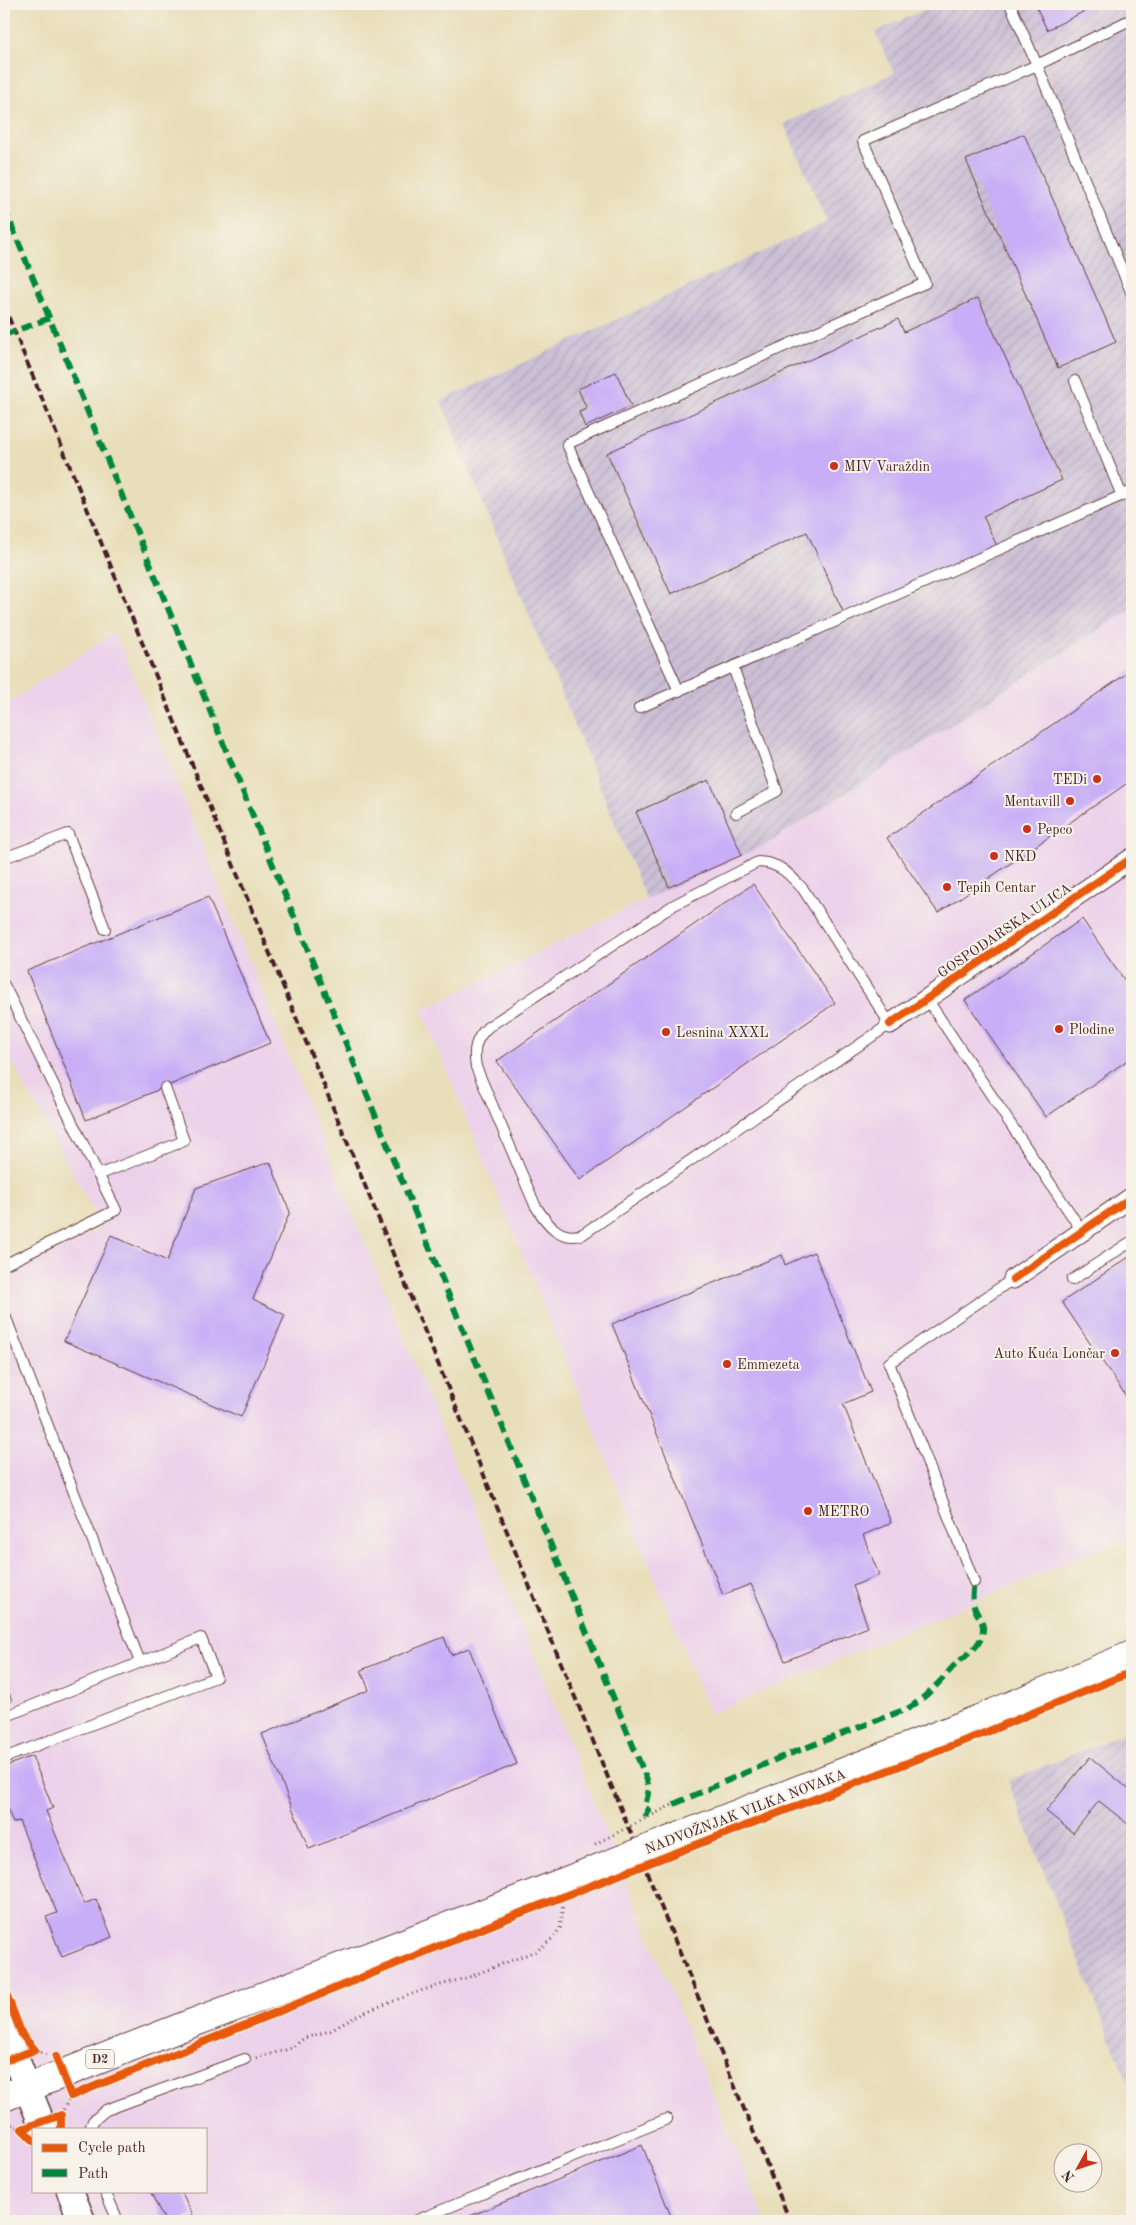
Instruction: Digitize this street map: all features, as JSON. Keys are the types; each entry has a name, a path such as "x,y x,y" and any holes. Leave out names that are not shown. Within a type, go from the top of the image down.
{"main road":[{"name":"NADVOŽNJAK VILKA NOVAKA","path":"67,2080 510,1903 980,1719 1132,1655"},
{"path":"4,2030 26,2050 9,2110 43,2125"},
{"name":"D2","path":"9,2110 67,2080"},
{"path":"70,2192 82,2221"}],"street":[{"name":"GOSPODARSKA ULICA","path":"890,1024 1132,858"},
{"path":"1013,1279 1132,1197"}],"lane":[{"path":"1010,4 1132,294"},
{"path":"679,691 567,444 926,283 863,141 1037,65 1132,19"},
{"path":"1075,381 1122,496"},
{"path":"639,708 1132,491"},
{"path":"733,667 776,791 736,813"},
{"path":"4,858 68,834 105,929"},
{"path":"758,862 772,863 788,872 803,889 890,1024 583,1234 573,1237 554,1229 544,1220 535,1205 476,1067 474,1057 475,1045 479,1036 488,1027 674,905 758,862"},
{"path":"4,985 116,1210 4,1265"},
{"path":"927,999 1082,1231"},
{"path":"98,1175 184,1141 165,1088"},
{"path":"1072,1280 1129,1243 1132,1247"},
{"path":"974,1582 889,1363 1013,1279"},
{"path":"4,1312 140,1662"},
{"path":"4,1717 201,1638 216,1678 4,1758"},
{"path":"90,2128 93,2121 106,2110 245,2059"},
{"path":"414,2221 667,2119"},
{"path":"105,2192 118,2221"}],"path":[{"path":"590,1848 674,1804"},
{"path":"245,2059 268,2056 292,2048 304,2038 330,2031 362,2013 423,1990 469,1977 538,1950 553,1938 560,1928 561,1899"},
{"path":"9,2110 43,2125 67,2080 43,2055 26,2050"}],"shaded area":[{"path":"937,4 1132,4 1132,608 765,845 646,899 441,401 827,222 784,124 894,73 875,32"},
{"path":"1132,608 1132,1535 710,1714 422,1010 646,899 765,845"},
{"path":"115,632 765,2221 4,2221 4,1277 102,1227 4,1047 4,706"},
{"path":"1132,1730 1132,2094 1008,1781"}],"building":[{"path":"1035,4 1091,4 1093,7 1047,30"},
{"path":"1024,134 1116,342 1058,368 966,160"},
{"name":"MIV Varaždin","path":"978,298 1062,480 983,516 997,546 845,616 807,532 671,594 607,453 898,319 904,332"},
{"path":"616,372 631,406 585,427 579,412 587,409 578,389"},
{"path":"1132,670 1132,780 938,913 887,838"},
{"path":"709,780 742,855 669,887 636,812"},
{"name":"Lesnina XXXL","path":"753,884 835,1003 580,1180 497,1061"},
{"path":"208,897 270,1043 86,1120 27,971"},
{"name":"Plodine","path":"1082,919 1132,991 1132,1057 1046,1117 965,1000"},
{"path":"270,1162 290,1212 253,1299 285,1315 241,1417 64,1341 111,1235 167,1261 196,1188"},
{"path":"814,1252 871,1392 843,1404 891,1523 863,1535 879,1575 853,1586 868,1627 785,1661 751,1584 723,1595 612,1324 782,1255 785,1265"},
{"name":"Auto Kuća Lončar","path":"1129,1257 1132,1261 1132,1405 1062,1302"},
{"path":"444,1637 451,1655 469,1648 517,1764 309,1849 262,1734 369,1690 361,1670"},
{"path":"4,1680 12,1701 4,1704"},
{"path":"32,1756 53,1808 46,1811 84,1904 96,1899 112,1937 62,1957 46,1917 57,1913 19,1821 13,1823 4,1800 4,1767"},
{"path":"1090,1757 1132,1792 1132,1821 1129,1825 1099,1801 1073,1833 1046,1811"},
{"path":"642,2145 673,2221 458,2221"},
{"path":"150,2192 182,2192 193,2215 180,2221 165,2221"}],"railway":[{"path":"4,306 790,2221"}],"marked path":[{"path":"4,207 647,1780 649,1789 645,1807 649,1811 642,1822"},
{"path":"4,335 50,318"},
{"path":"674,1804 779,1758 909,1708 915,1704 971,1652 982,1636 982,1622 973,1602 974,1582"}],"cycle path":[{"path":"890,1024 1132,858"},
{"path":"1013,1279 1132,1197"},
{"path":"56,2057 71,2096 518,1914 982,1734 1132,1672"},
{"path":"4,1988 22,2035 35,2050 4,2061"},
{"path":"32,2139 22,2129 61,2115 61,2128"}],"place":[{"name":"MIV Varaždin","path":"834,466"},
{"name":"TEDi","path":"1097,779"},
{"name":"Mentavill","path":"1070,801"},
{"name":"Pepco","path":"1027,829"},
{"name":"NKD","path":"994,856"},
{"name":"Tepih Centar","path":"947,887"},
{"name":"Plodine","path":"1059,1029"},
{"name":"Lesnina XXXL","path":"666,1032"},
{"name":"Auto Kuća Lončar","path":"1115,1353"},
{"name":"Emmezeta","path":"727,1364"},
{"name":"METRO","path":"808,1511"}]}
